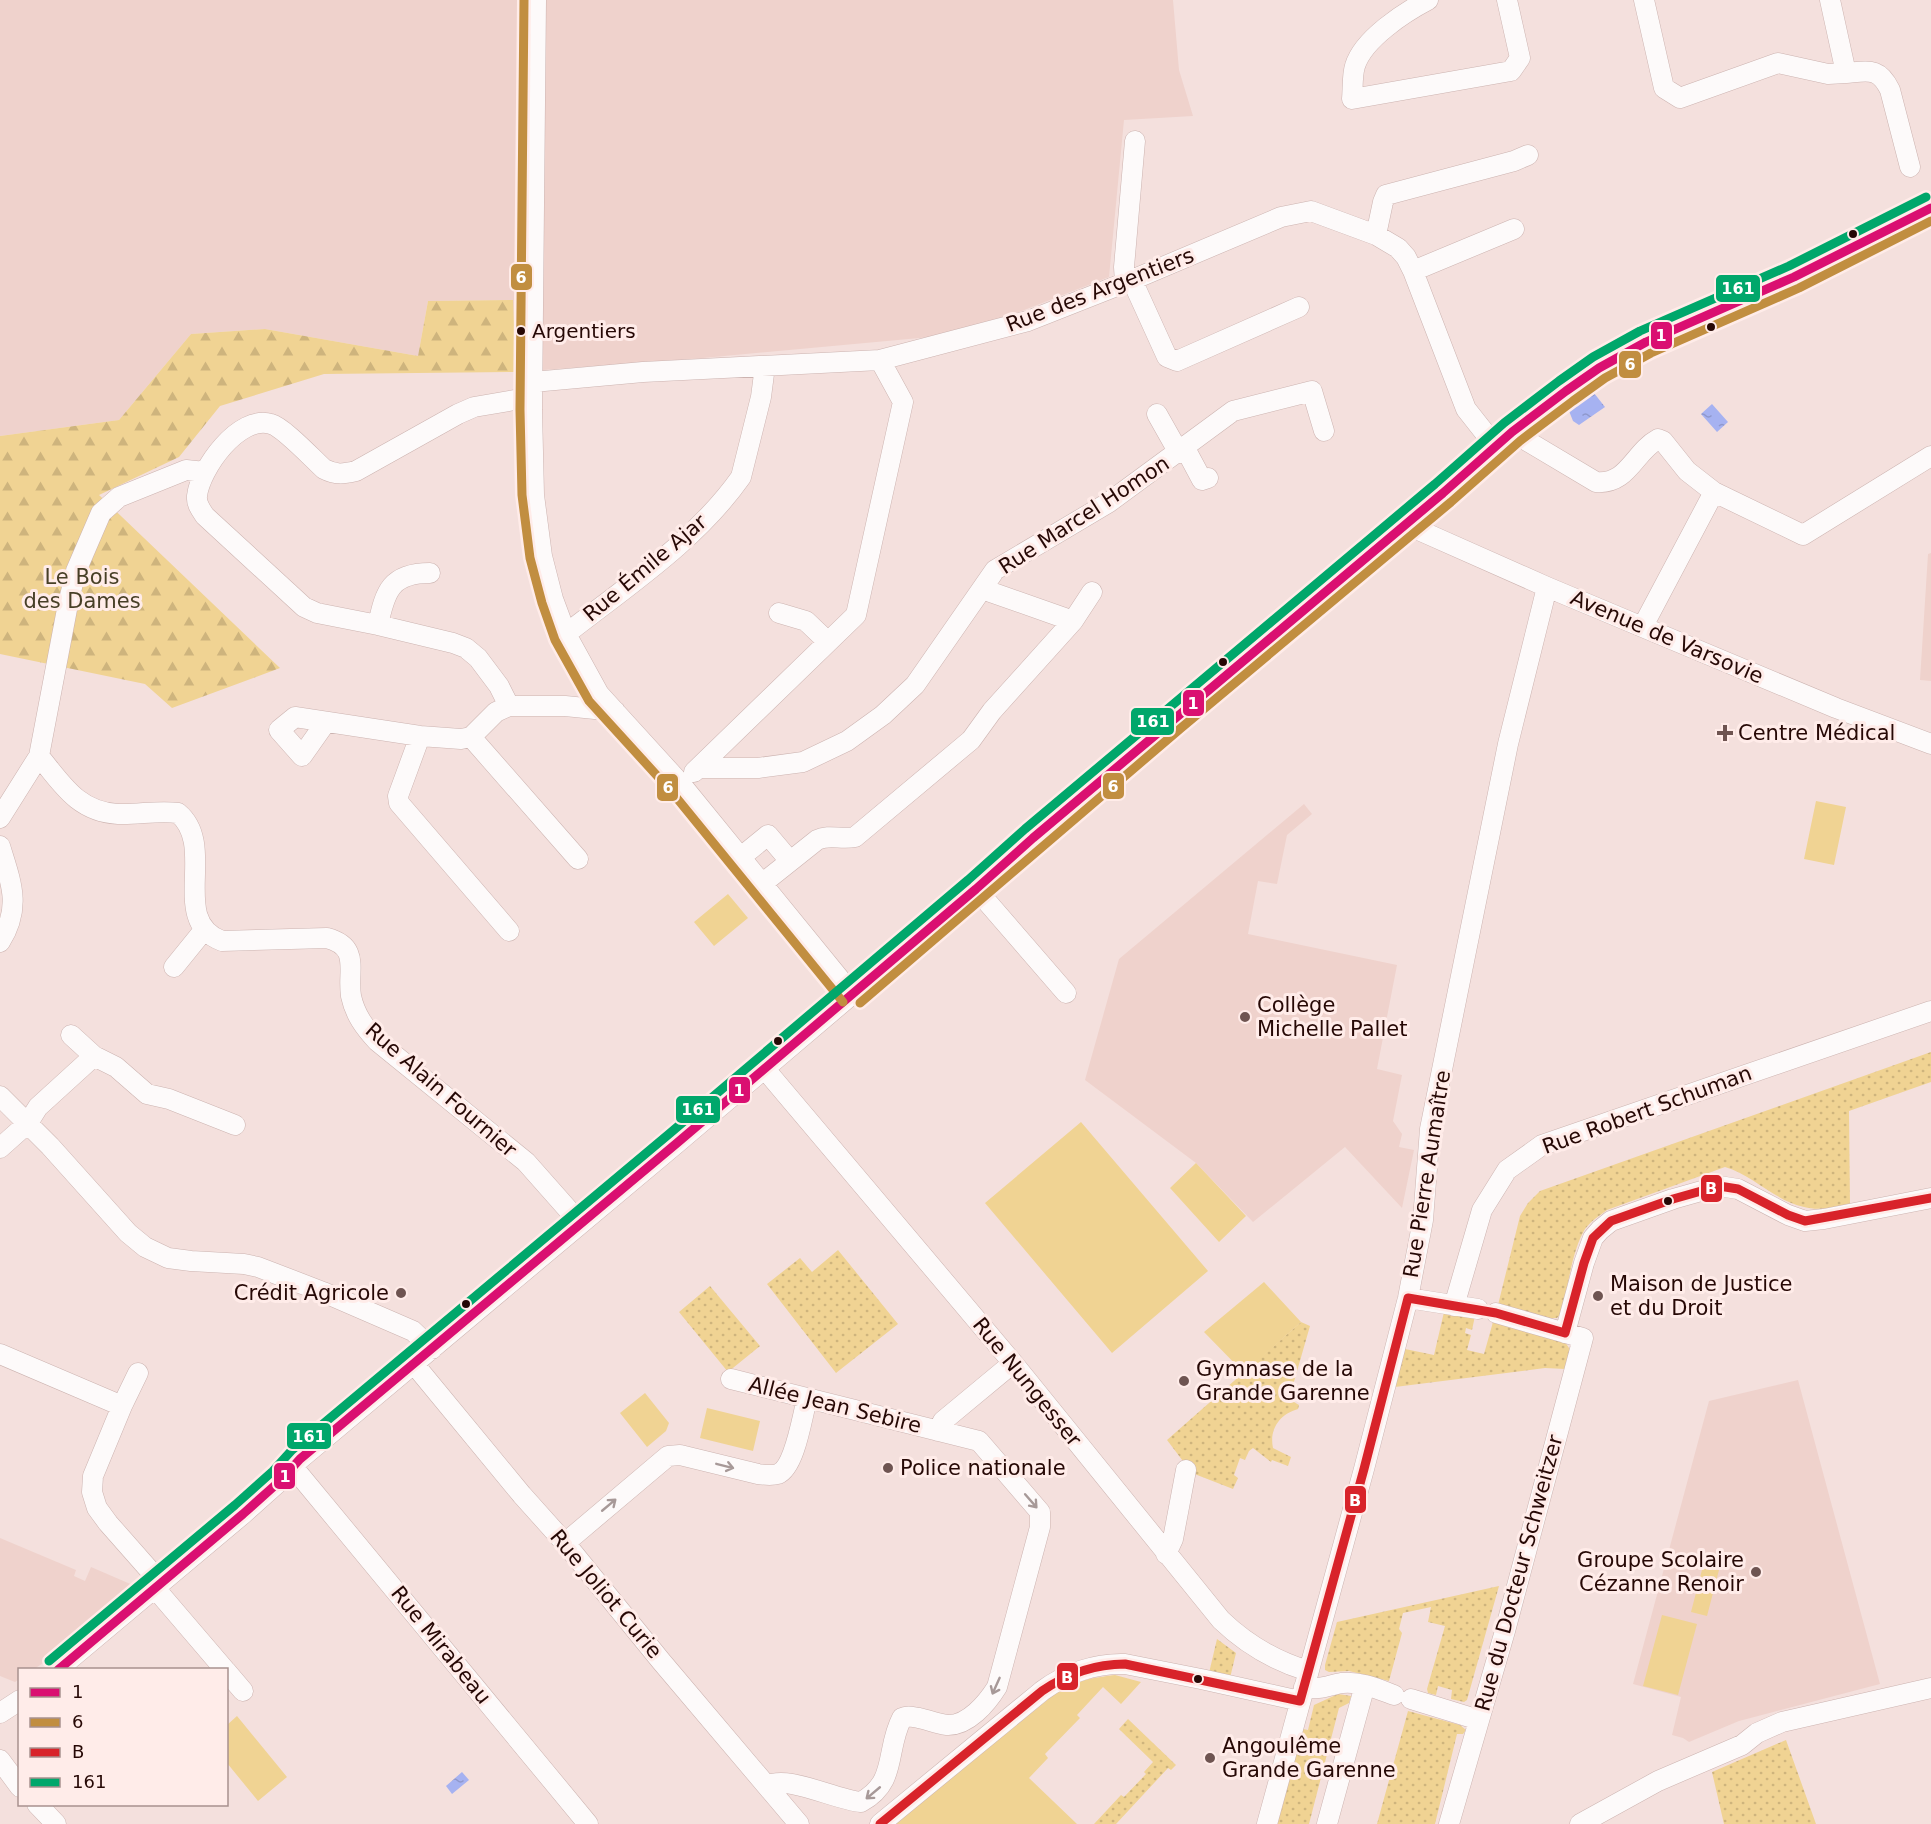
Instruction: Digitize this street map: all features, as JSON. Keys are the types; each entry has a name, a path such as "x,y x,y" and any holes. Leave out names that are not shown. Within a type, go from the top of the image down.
{"street":[{"path":"536,0 534,495 542,556 553,599 566,633 593,685 680,783 852,994"},
{"path":"1428,0 1414,7 1367,45 1355,65 1352,99 1511,71 1520,58 1507,0"},
{"path":"1644,0 1664,88 1680,98 1778,63 1828,74 1872,70 1885,79 1890,90 1910,167"},
{"path":"1830,0 1846,72"},
{"path":"1135,141 1124,267 1128,282 1167,357 1177,361 1299,307"},
{"path":"1376,235 1386,195 1514,161 1528,154"},
{"path":"59,1668 1512,432 1591,374 1646,342 1813,268 1931,208"},
{"name":"Rue des Argentiers","path":"204,472 228,440 242,428 259,423 270,423 324,469 342,475 356,471 458,414 533,390 644,372 880,360 1028,321 1128,282 1281,216 1311,211 1376,235 1398,248 1406,256 1466,409 1496,447"},
{"path":"1413,271 1514,229"},
{"path":"680,783 699,768 856,615 903,402 880,360"},
{"name":"Rue Émile Ajar","path":"566,633 674,549 712,512 741,477 761,397 765,366"},
{"name":"Rue Marcel Homon","path":"699,768 758,768 803,762 847,741 883,715 915,685 995,570 1108,503 1179,453 1233,411 1312,391 1324,431"},
{"path":"1157,414 1179,453 1187,453 1202,480 1208,478"},
{"path":"1512,432 1596,482 1609,483 1622,476 1651,442 1658,438 1687,471 1714,492 1803,536 1931,456"},
{"path":"0,818 39,756 76,571 101,513 119,497 186,470 196,469 204,472 197,495 197,504 205,516 304,607 317,614 378,625 466,648 478,658 499,686 509,706"},
{"path":"1643,626 1714,492"},
{"name":"Avenue de Varsovie","path":"1405,524 1547,587 1836,708 1931,744"},
{"path":"378,625 383,601 391,585 404,576 430,573"},
{"name":"Rue Pierre Aumaître","path":"1267,1824 1408,1298 1423,1220 1430,1129 1508,744 1547,587"},
{"path":"982,589 1072,621"},
{"path":"763,883 816,840 825,836 844,839 855,837 971,740 992,711 1072,621 1092,592"},
{"path":"779,613 806,621 828,642"},
{"path":"326,722 420,736 461,739 471,736 496,712 509,706 565,706 615,711"},
{"path":"420,736 398,796 399,803 509,931"},
{"path":"471,736 578,860"},
{"path":"39,756 68,791 84,806 117,814 178,813 188,821 194,835 196,918 204,930 174,967"},
{"path":"741,857 768,835 789,861"},
{"path":"0,846 13,887 14,900 11,916 0,942"},
{"path":"976,889 1066,993"},
{"name":"Rue Alain Fournier","path":"204,930 211,937 222,941 327,938 345,946 350,954 351,996 357,1015 366,1029 377,1041 526,1162 580,1224"},
{"name":"Rue Robert Schuman","path":"1454,1306 1482,1210 1507,1170 1542,1145 1931,1011"},
{"path":"71,1035 94,1056 116,1067 147,1094 169,1099 235,1125"},
{"path":"0,1148 28,1123 39,1107 94,1056"},
{"name":"Rue Nungesser","path":"764,1068 1013,1363 1221,1620 1235,1634 1270,1656 1304,1687"},
{"path":"0,1096 28,1123 128,1233 145,1247 168,1258 258,1267 413,1331 432,1349"},
{"path":"1408,1298 1487,1311 1565,1333 1593,1238 1611,1221 1673,1199 1719,1186 1738,1188 1788,1215 1805,1221 1931,1198"},
{"name":"Rue du Docteur Schweitzer","path":"1449,1824 1508,1620 1583,1338 1565,1333"},
{"path":"0,1354 122,1406"},
{"path":"938,1431 943,1421 1013,1363"},
{"name":"Rue Joliot Curie","path":"414,1364 800,1824"},
{"path":"138,1373 93,1476 92,1492 97,1508 224,1668"},
{"name":"Allée Jean Sebire","path":"731,1379 979,1441 1040,1512 1040,1527 997,1687 990,1699 961,1722 948,1725 909,1716 902,1718 885,1778 879,1789 861,1802 786,1782 773,1782 766,1786"},
{"path":"565,1543 668,1456 680,1455 769,1476 778,1474 791,1460 807,1399"},
{"name":"Rue Mirabeau","path":"293,1467 588,1824"},
{"path":"1166,1554 1173,1539 1186,1470"},
{"path":"880,1824 1050,1684 1074,1672 1115,1664 1201,1679 1319,1689 1345,1683 1365,1685 1479,1720"},
{"path":"228,1672 243,1691"},
{"path":"1327,1824 1365,1685"},
{"path":"1580,1824 1604,1817 1658,1781 1742,1745 1757,1733 1782,1722 1931,1688"},
{"path":"0,1713 18,1701"},
{"path":"0,1760 18,1785"},
{"path":"0,1773 18,1785"},
{"path":"39,1806 56,1824"}],"shaded area":[{"path":"0,0 1173,0 1179,70 1193,116 1124,120 1109,277 963,334 703,358 516,372 513,300 428,301 418,356 265,329 191,334 119,420 0,436"},
{"path":"1931,553 1931,681 1920,680 1928,554"},
{"name":"Collège Michelle Pallet","path":"1304,804 1312,814 1287,835 1277,884 1258,881 1248,934 1397,965 1377,1069 1402,1075 1393,1121 1402,1134 1399,1147 1414,1150 1402,1208 1345,1147 1253,1222 1196,1163 1085,1080 1119,959"},
{"name":"Groupe Scolaire Cézanne Renoir","path":"1798,1380 1880,1684 1739,1721 1689,1742 1672,1735 1681,1697 1633,1684 1709,1401"},
{"path":"0,1538 76,1570 74,1576 85,1581 91,1567 135,1586 48,1660 36,1668 18,1668 18,1680 15,1682 0,1676"}],"green space":[{"name":"Le Bois des Dames","path":"513,300 516,372 324,374 220,406 179,457 99,495 280,668 172,708 145,684 0,654 0,436 119,420 191,334 265,329 418,356 428,301"},
{"path":"1816,801 1846,807 1834,865 1804,859"},
{"path":"728,894 748,918 714,946 694,922"},
{"path":"1931,1052 1931,1082 1849,1111 1850,1206 1815,1209 1793,1204 1725,1167 1607,1210 1592,1221 1585,1229 1577,1247 1562,1312 1557,1318 1498,1305 1520,1216 1528,1203 1540,1191"},
{"path":"1081,1122 1208,1271 1112,1353 985,1203"},
{"path":"1196,1163 1246,1216 1219,1242 1170,1188"},
{"path":"838,1250 898,1324 836,1373 767,1284 800,1258 812,1272"},
{"path":"1264,1282 1301,1322 1244,1373 1204,1332"},
{"path":"710,1286 760,1346 728,1372 679,1312"},
{"path":"1444,1312 1475,1316 1472,1330 1466,1328 1465,1333 1471,1335 1467,1350 1484,1354 1493,1322 1565,1342 1571,1351 1565,1369 1545,1368 1395,1387 1405,1349 1434,1355"},
{"path":"1301,1322 1310,1326 1289,1399 1299,1405 1298,1409 1277,1423 1272,1441 1273,1448 1291,1457 1288,1466 1272,1460 1271,1462 1253,1448 1245,1460 1240,1458 1234,1475 1238,1478 1233,1489 1192,1473 1167,1440"},
{"path":"645,1393 669,1423 666,1431 647,1447 620,1413"},
{"path":"707,1408 760,1421 753,1451 700,1438"},
{"path":"1703,1566 1719,1570 1707,1616 1691,1612"},
{"path":"1499,1586 1467,1700 1464,1702 1451,1699 1452,1690 1438,1686 1436,1695 1428,1693 1427,1689 1445,1626 1428,1622 1431,1607 1403,1613 1399,1629 1402,1633 1389,1681 1349,1671 1329,1672 1325,1670 1337,1622"},
{"path":"1662,1615 1697,1624 1678,1695 1643,1686"},
{"path":"1217,1639 1236,1653 1230,1678 1209,1673"},
{"path":"1115,1675 1141,1682 1121,1704 1103,1687 1077,1715 1080,1718 1045,1754 1048,1758 1029,1778 1077,1824 895,1824 1057,1692 1085,1680"},
{"path":"1338,1694 1351,1696 1349,1703 1339,1708 1309,1824 1277,1824 1303,1729 1308,1730 1314,1705"},
{"path":"1408,1711 1460,1725 1466,1730 1463,1734 1457,1734 1435,1824 1377,1824"},
{"path":"237,1716 287,1777 258,1801 228,1764 228,1724"},
{"path":"1128,1719 1176,1765 1171,1770 1168,1768 1116,1824 1094,1824 1121,1795 1124,1797 1146,1774 1144,1772 1153,1762 1119,1729"},
{"path":"1786,1740 1816,1824 1724,1824 1712,1772"}],"water":[{"path":"1594,393 1605,407 1579,425 1573,421 1569,411"},
{"path":"1712,404 1728,422 1717,432 1701,414"},
{"path":"462,1772 469,1780 452,1794 446,1786"}],"transit line":[{"name":"6","path":"524,0 520,410 522,495 530,558 542,603 555,640 589,701 671,791 843,1002"},
{"name":"161","path":"49,1661 235,1505 273,1471 292,1450 669,1134 1504,423 1593,357 1640,331 1789,266 1926,197"},
{"name":"1","path":"60,1668 243,1514 281,1480 300,1459 677,1143 1512,432 1599,368 1646,342 1794,277 1931,208"},
{"name":"6","path":"860,1003 1520,441 1573,401 1605,378 1651,353 1799,288 1931,221"},
{"name":"B","path":"1565,1333 1593,1238 1611,1221 1673,1199 1719,1186 1738,1189 1788,1215 1805,1221 1931,1198"},
{"name":"B","path":"1408,1298 1496,1313 1565,1333"},
{"name":"B","path":"1300,1701 1408,1298"},
{"name":"B","path":"880,1824 1042,1691 1071,1675 1092,1668 1125,1664 1300,1701"}],"place":[{"name":"Argentiers","path":"521,331"},
{"name":"Centre Médical","path":"1725,733"},
{"name":"Collège Michelle Pallet","path":"1245,1017"},
{"name":"Crédit Agricole","path":"401,1293"},
{"name":"Maison de Justice et du Droit","path":"1598,1296"},
{"name":"Gymnase de la Grande Garenne","path":"1184,1381"},
{"name":"Police nationale","path":"888,1468"},
{"name":"Groupe Scolaire Cézanne Renoir","path":"1756,1572"},
{"name":"Angoulême Grande Garenne","path":"1210,1758"}]}
